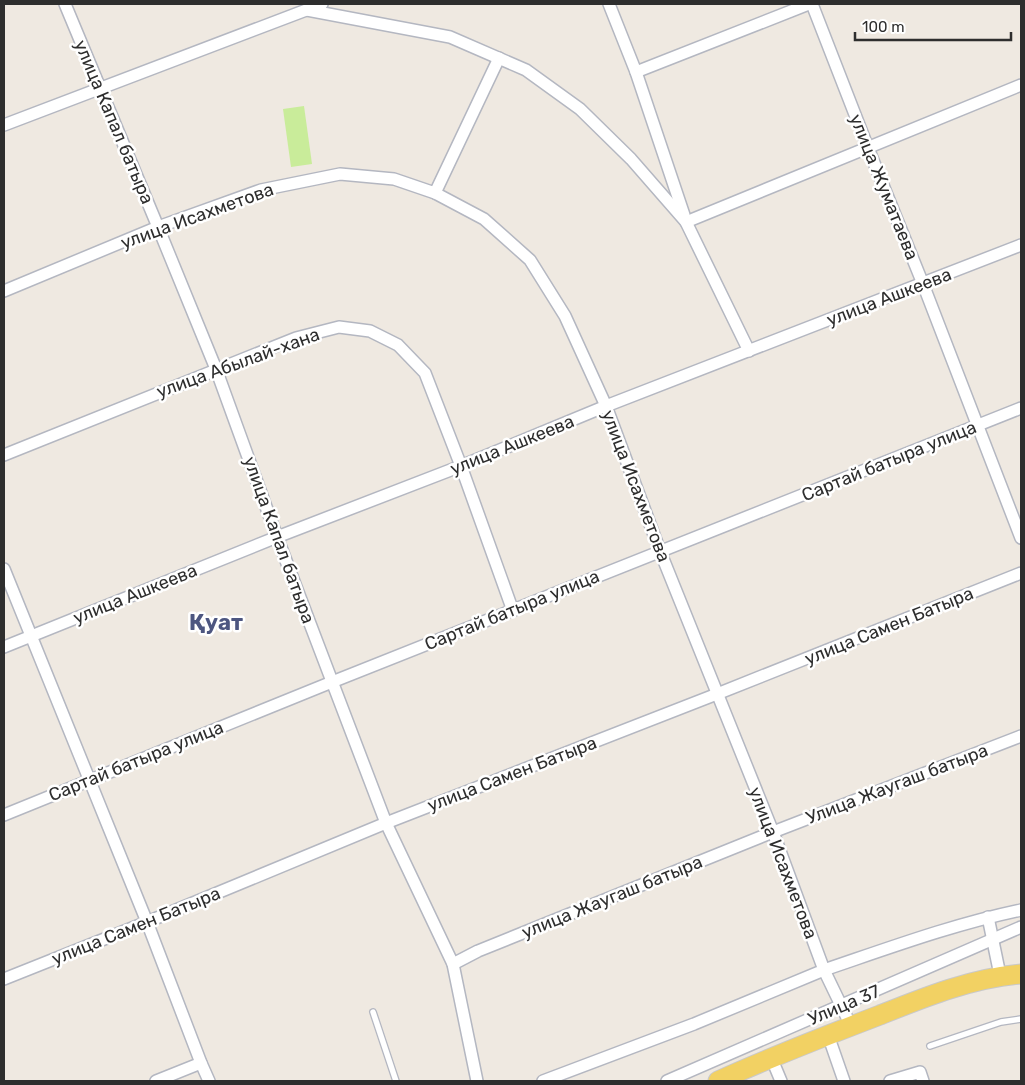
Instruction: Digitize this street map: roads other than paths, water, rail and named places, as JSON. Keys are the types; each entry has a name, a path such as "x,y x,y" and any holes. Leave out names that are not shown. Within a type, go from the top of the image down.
{"main road":[{"path":"718,1081 771,1057 939,992 1000,975 1021,974"}],"street":[{"name":"улица Капал батыра","path":"65,4 216,369 277,537 386,823 453,964 477,1081"},
{"path":"4,125 322,4"},
{"path":"609,4 636,72 686,222 749,350"},
{"path":"636,72 810,4"},
{"name":"улица Жуматаева","path":"810,4 923,284 1021,538"},
{"path":"307,10 450,38 526,70 580,109 631,159 686,222"},
{"path":"435,193 499,58"},
{"path":"686,222 1021,85"},
{"name":"улица Исахметова","path":"4,291 158,227 261,190 340,174 394,179 435,193 484,218 530,260 565,316 606,406 660,551 772,832 824,970 851,1026"},
{"name":"улица Ашкеева","path":"4,647 277,537 461,466 606,406 1021,246"},
{"name":"улица Абылай-хана","path":"4,455 296,338 339,327 370,331 398,345 425,373 461,466 513,611"},
{"name":"Сартай батыра улица","path":"4,814 1021,408"},
{"path":"4,569 147,922 209,1081"},
{"name":"улица Самен Батыра","path":"4,979 386,823 717,694 1021,572"},
{"name":"Улица Жаугаш батыра","path":"772,832 1021,736"},
{"name":"улица Жаугаш батыра","path":"453,964 478,951 772,832"},
{"path":"542,1081 694,1024 824,970 988,917 1021,910"},
{"path":"988,917 1000,975"},
{"name":"Улица 37","path":"667,1081 1021,927"},
{"path":"828,1035 844,1081"},
{"path":"771,1057 781,1081"},
{"path":"156,1081 201,1063"},
{"path":"890,1081 920,1072 924,1081"}],"lane":[{"path":"373,1012 396,1081"},
{"path":"930,1046 1001,1022 1021,1019"}],"district":[{"name":"Қуат","path":"216,622"}]}
